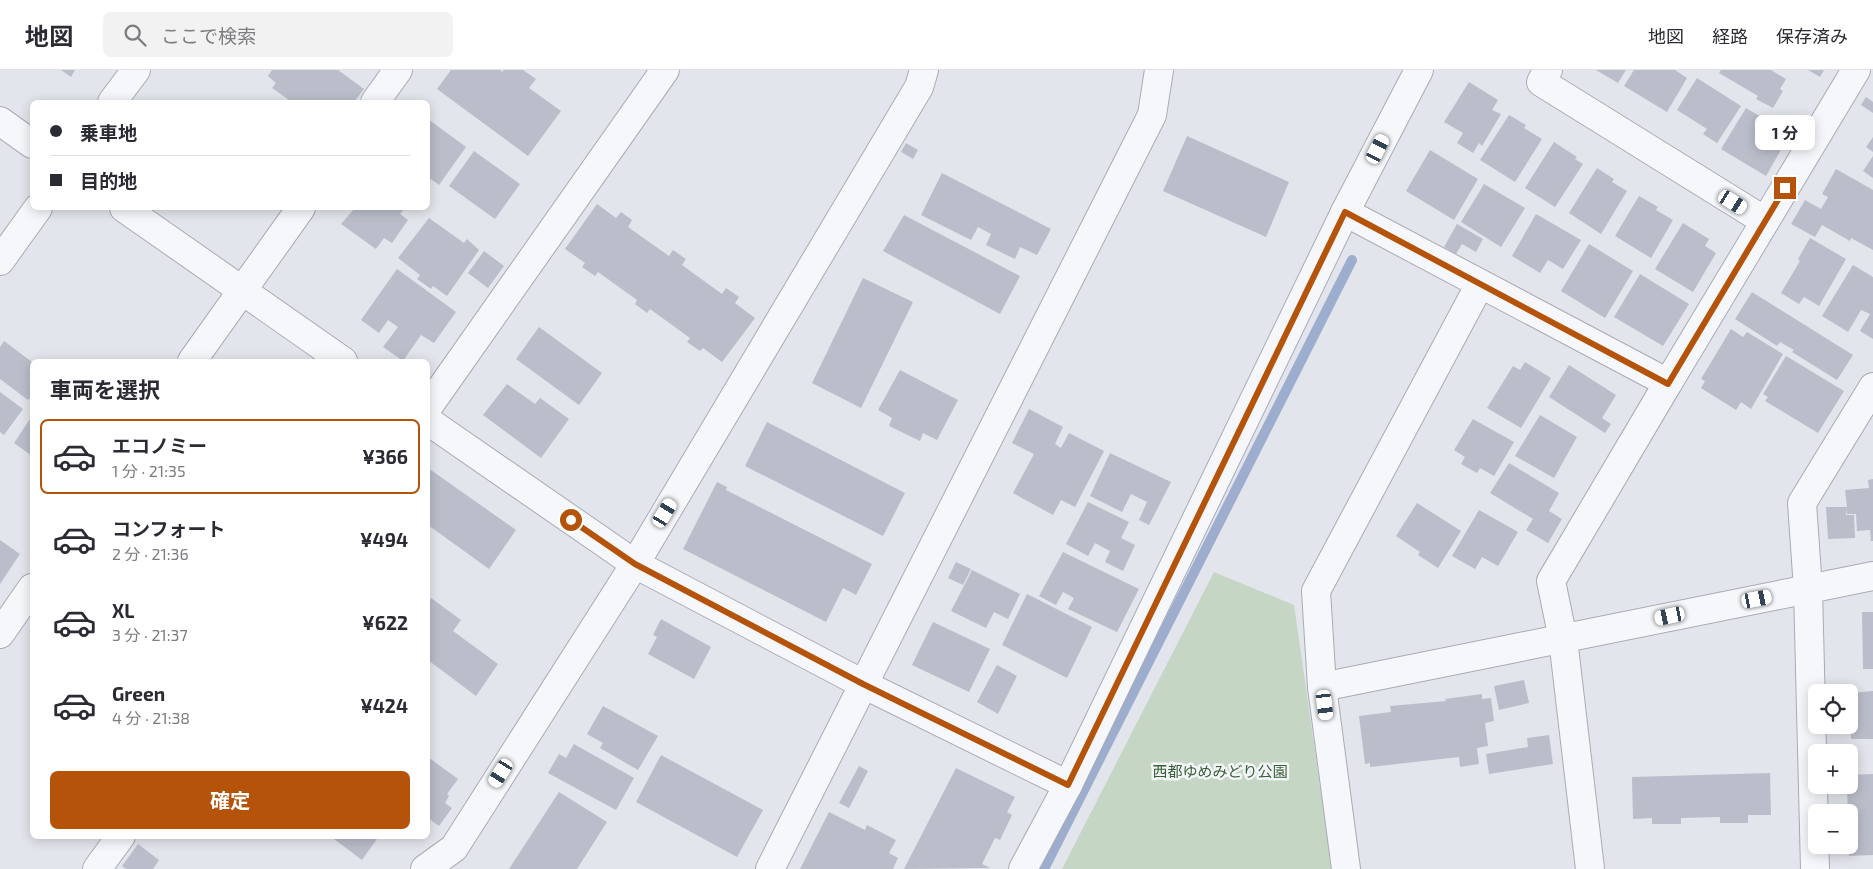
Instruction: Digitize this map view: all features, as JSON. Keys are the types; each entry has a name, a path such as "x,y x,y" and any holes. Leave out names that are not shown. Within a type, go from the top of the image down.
{"street":[{"path":"114,100 136,70"},
{"path":"376,100 398,70"},
{"path":"430,404 665,70"},
{"path":"425,869 454,848 635,564 919,86 924,70"},
{"path":"770,869 1152,115 1159,70"},
{"path":"1023,869 1068,785 1345,212 1419,70"},
{"path":"1548,70 1541,82 1765,222"},
{"path":"1590,869 1563,638 1551,581 1856,70"},
{"path":"0,121 30,143"},
{"path":"0,261 37,210"},
{"path":"127,210 339,359"},
{"path":"193,359 300,210"},
{"path":"1345,212 1668,384"},
{"path":"1346,869 1322,687 1316,591 1480,284"},
{"path":"1815,869 1808,589 1802,503 1873,388"},
{"path":"430,422 635,564 863,684 1068,785"},
{"path":"1322,687 1873,576"},
{"path":"0,634 30,591"},
{"path":"97,869 119,839"}],"green space":[{"name":"西都ゆめみどり公園","path":"1214,572 1294,605 1332,869 1062,869"}],"building":[{"path":"61,70 75,70 71,77"},
{"path":"272,70 338,70 364,89 356,100 289,100 272,88 276,83 268,76"},
{"path":"451,70 500,70 502,72 504,70 523,70 536,79 529,88 561,111 528,156 437,89"},
{"path":"1596,70 1626,70 1618,83"},
{"path":"1634,70 1675,70 1687,78 1667,112 1624,86"},
{"path":"1721,70 1771,70 1786,79 1780,89 1783,91 1773,108 1756,99 1758,96 1719,73"},
{"path":"1808,70 1824,70 1820,77"},
{"path":"1697,78 1741,106 1717,143 1703,134 1707,129 1677,110"},
{"path":"1469,82 1498,100 1492,110 1501,114 1482,146 1479,143 1473,153 1457,143 1463,133 1444,122"},
{"path":"1866,97 1873,102 1873,113 1861,105"},
{"path":"1746,108 1790,134 1766,176 1721,149"},
{"path":"1509,115 1526,125 1524,128 1542,139 1515,182 1480,160"},
{"path":"430,120 466,147 439,185 430,178"},
{"path":"1187,136 1289,182 1266,237 1163,191"},
{"path":"1873,137 1873,152 1866,147"},
{"path":"1554,142 1577,157 1575,159 1583,164 1555,207 1525,188"},
{"path":"906,143 918,150 913,159 901,152"},
{"path":"1430,150 1478,179 1454,220 1406,191"},
{"path":"474,151 520,184 495,219 449,186"},
{"path":"1873,156 1873,178 1863,171"},
{"path":"1597,168 1614,179 1612,182 1627,191 1601,234 1569,213"},
{"path":"1836,169 1873,190 1873,250 1851,238 1850,241 1822,225 1815,237 1791,224 1805,200 1821,209 1828,197 1822,194"},
{"path":"942,173 1051,229 1037,255 1020,247 1015,259 986,245 991,234 978,227 971,240 921,215"},
{"path":"1484,184 1525,208 1501,247 1461,222"},
{"path":"1639,196 1658,207 1656,210 1673,220 1651,258 1615,236"},
{"path":"597,204 616,218 621,212 632,220 628,227 669,256 673,250 686,259 682,265 722,294 726,288 739,297 735,303 755,318 722,362 703,348 700,351 687,342 690,338 650,309 647,313 635,304 637,300 598,272 595,276 582,267 585,263 565,249"},
{"path":"353,210 403,210 400,214 408,220 392,243 384,238 376,249 341,224"},
{"path":"1536,214 1581,240 1563,269 1548,260 1540,273 1512,256"},
{"path":"904,215 1020,276 1000,314 883,251"},
{"path":"429,218 464,243 467,239 479,250 447,296 433,286 431,289 417,279 420,275 398,258"},
{"path":"1683,223 1709,239 1705,246 1716,253 1693,292 1655,269"},
{"path":"1457,224 1483,239 1476,252 1462,244 1456,254 1444,247"},
{"path":"1810,238 1846,259 1819,306 1804,297 1799,304 1781,293 1800,261 1798,259"},
{"path":"1589,244 1633,271 1605,318 1561,291"},
{"path":"484,251 504,266 488,288 468,273"},
{"path":"1853,265 1873,277 1873,339 1860,331 1870,314 1861,310 1848,332 1822,316"},
{"path":"397,269 456,312 434,343 421,335 404,359 400,359 383,347 398,327 388,320 379,333 361,320"},
{"path":"1640,274 1689,304 1663,346 1614,317"},
{"path":"863,278 913,302 861,408 812,383"},
{"path":"1752,292 1853,355 1837,380 1792,352 1794,350 1780,342 1777,346 1735,319"},
{"path":"539,327 602,373 579,405 516,359"},
{"path":"1731,329 1743,337 1747,332 1783,354 1751,409 1741,402 1736,410 1701,388 1705,381 1701,379"},
{"path":"4,341 30,360 30,398 28,400 0,379 0,347"},
{"path":"1786,356 1844,391 1818,433 1765,401 1768,397 1763,394"},
{"path":"1525,362 1551,378 1521,428 1487,408 1513,366 1520,370"},
{"path":"1569,365 1616,395 1602,418 1611,424 1605,433 1549,397"},
{"path":"900,370 958,400 937,440 923,433 920,441 889,426 892,418 878,410"},
{"path":"507,384 535,404 540,398 569,419 541,458 483,415"},
{"path":"0,392 23,409 4,435 0,432"},
{"path":"1029,409 1063,427 1055,444 1061,448 1069,433 1104,451 1075,507 1061,500 1053,515 1013,493 1034,454 1012,443"},
{"path":"1540,415 1577,437 1554,478 1515,456"},
{"path":"30,419 30,455 14,443"},
{"path":"1473,419 1514,442 1494,476 1480,468 1477,473 1461,464 1465,457 1454,450"},
{"path":"767,422 905,493 883,536 745,466"},
{"path":"1110,453 1171,482 1149,525 1139,520 1147,502 1131,494 1122,512 1090,496"},
{"path":"1509,463 1559,493 1549,511 1562,519 1548,543 1526,530 1533,519 1490,493"},
{"path":"430,469 516,530 489,569 430,526"},
{"path":"1873,479 1873,541 1871,541 1870,530 1857,531 1856,514 1847,514 1847,509 1846,515 1854,515 1855,538 1828,539 1826,507 1847,507 1845,490 1869,488 1868,480"},
{"path":"717,482 727,487 726,490 872,564 856,595 843,588 826,622 683,549"},
{"path":"1088,502 1129,522 1121,538 1135,545 1123,571 1105,562 1110,551 1095,543 1088,556 1066,544"},
{"path":"1417,503 1461,531 1438,568 1418,555 1420,552 1396,536"},
{"path":"1479,510 1518,532 1498,566 1482,557 1475,569 1452,556"},
{"path":"0,540 20,554 0,584"},
{"path":"1063,552 1139,589 1117,632 1068,609 1074,598 1063,592 1056,605 1039,596"},
{"path":"956,562 971,569 963,585 948,578"},
{"path":"972,570 1020,594 1008,619 994,612 986,628 951,611"},
{"path":"1027,594 1092,627 1067,678 1002,645"},
{"path":"431,598 461,620 453,631 498,664 476,696 430,662"},
{"path":"1862,612 1873,612 1873,669 1863,669"},
{"path":"661,619 711,647 694,679 648,654 657,637 653,635"},
{"path":"933,622 990,649 969,692 912,665"},
{"path":"997,665 1017,676 998,714 977,702"},
{"path":"1524,680 1529,703 1499,710 1494,686"},
{"path":"1873,691 1873,739 1851,739 1851,734 1858,734 1858,692"},
{"path":"1482,694 1482,699 1491,698 1494,721 1485,723 1488,746 1477,748 1479,764 1460,767 1459,757 1370,767 1370,763 1365,764 1359,716 1391,712 1390,706 1446,701 1445,699"},
{"path":"603,706 658,736 638,770 600,748 603,743 587,734"},
{"path":"1549,735 1553,764 1489,774 1486,754 1528,747 1527,738"},
{"path":"574,744 634,778 616,810 548,773 559,754 566,758"},
{"path":"661,755 763,810 737,857 636,802"},
{"path":"430,758 458,779 447,794 449,796 445,803 452,808 439,826 430,819"},
{"path":"859,766 868,771 849,808 839,803"},
{"path":"956,768 1015,797 1007,812 1012,815 1000,840 995,838 982,864 990,868 904,869"},
{"path":"1770,773 1771,815 1748,815 1748,823 1720,823 1720,817 1681,818 1681,824 1652,824 1652,818 1633,819 1632,777"},
{"path":"1873,774 1873,855 1849,856 1849,854 1858,854 1858,804 1848,804 1847,794 1858,794 1858,775"},
{"path":"559,792 607,822 577,869 509,869"},
{"path":"829,812 865,830 867,825 896,840 889,853 898,858 893,869 800,869"},
{"path":"334,839 377,839 362,860"},
{"path":"138,844 159,860 153,869 126,869 122,866"}],"waterway":[{"path":"1044,869 1352,260"}],"route":[{"path":"571,520 635,564 863,684 1068,785 1345,212 1668,384 1785,188"}]}
